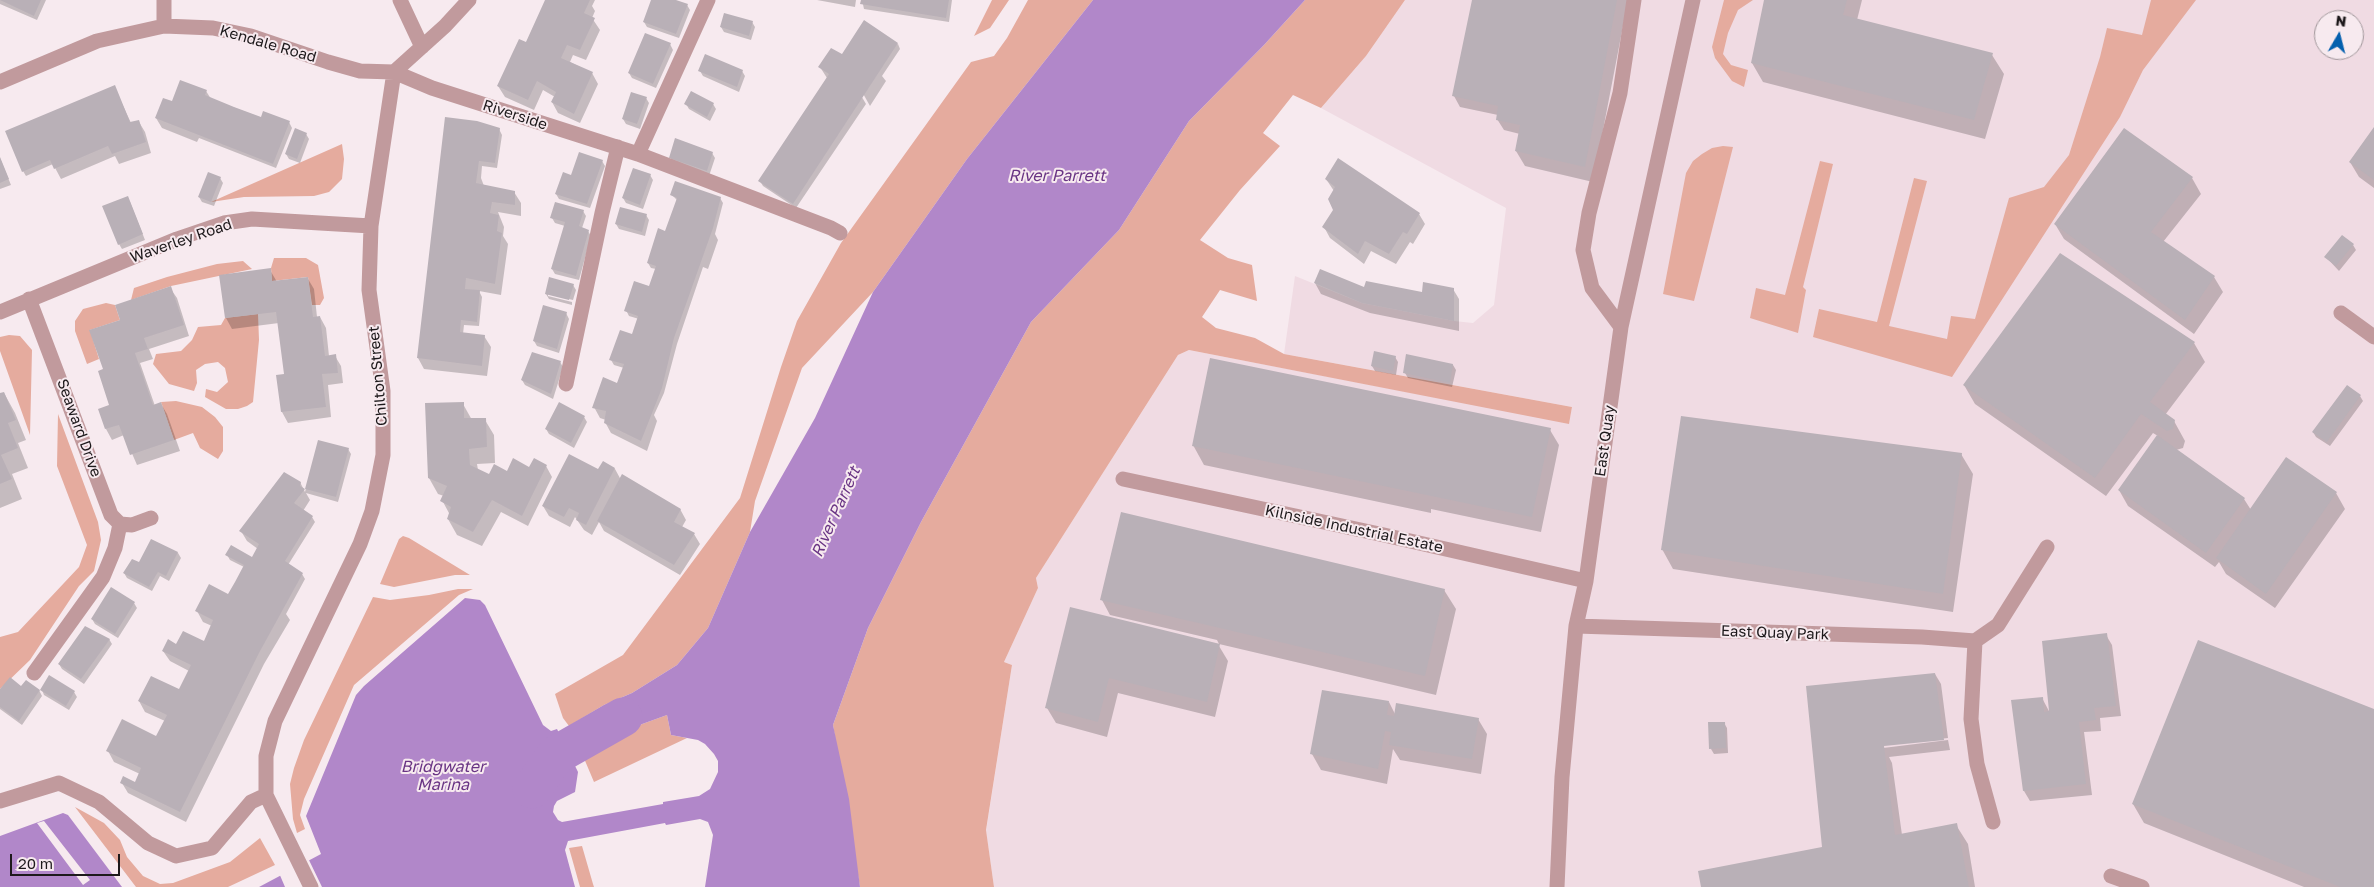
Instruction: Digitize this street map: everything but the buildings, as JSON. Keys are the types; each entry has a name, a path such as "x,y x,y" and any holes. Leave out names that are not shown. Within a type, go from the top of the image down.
{"street":[{"path":"164,0 164,26"},
{"path":"400,0 422,47"},
{"path":"394,72 469,0"},
{"path":"638,154 708,0"},
{"path":"1621,327 1592,288 1583,250 1590,212 1620,93 1634,0"},
{"name":"East Quay","path":"1557,887 1562,777 1576,626 1586,581 1621,327 1693,0"},
{"name":"Kendale Road","path":"0,82 97,42 164,26 213,28 251,36 328,62 360,70 394,72"},
{"name":"Riverside","path":"394,72 432,88 638,154 832,228 840,233"},
{"name":"Chilton Street","path":"311,887 266,794 266,756 275,722 360,544 372,510 382,455 383,391 369,290 371,226 394,72"},
{"path":"566,384 618,147"},
{"name":"Waverley Road","path":"0,312 177,239 224,223 268,220 371,226"},
{"name":"Seaward Drive","path":"29,300 111,515 120,524"},
{"path":"2341,313 2374,336"},
{"name":"Kilnside Industrial Estate","path":"1123,479 1586,581"},
{"path":"34,673 103,577 114,548 120,524 132,525 151,518"},
{"path":"1993,822 1976,764 1971,719 1974,641 1998,625 2046,547"},
{"name":"East Quay Park","path":"1576,626 1922,637 1974,641"},
{"path":"0,801 59,783 99,802 148,843 176,856 212,848 251,802 266,794"},
{"path":"2111,876 2142,887"}],"shaded area":[{"path":"992,0 1009,0 990,28 974,36"},
{"path":"1028,0 1093,0 967,159 873,292 802,368 755,501 750,532 708,628 677,665 632,693 604,705 569,726 563,718 555,694 623,655 740,498 797,321 841,243 971,62 994,56 1007,38"},
{"path":"1305,0 1405,0 1366,56 1321,108 1293,95 1263,133 1280,146 1240,190 1200,240 1228,258 1252,265 1257,301 1220,290 1202,317 1216,328 1255,338 1284,354 1572,407 1569,424 1189,350 1178,355 1036,578 1038,588 1004,662 1012,665 986,830 994,887 860,887 833,725 868,628 921,522 1031,322 1119,230 1189,121 1264,45"},
{"path":"1405,0 2374,0 2374,887 994,887 986,831 1012,665 1004,662 1038,588 1036,578 1178,355 1189,350 1569,423 1572,407 1284,354 1295,276 1362,303 1454,321 1473,323 1494,305 1506,208 1321,108 1366,56"},
{"path":"1724,0 1753,0 1738,10 1728,33 1723,54 1731,65 1748,70 1744,87 1732,81 1715,58 1712,47"},
{"path":"2151,0 2196,0 2143,70 2120,117 1952,377 1813,337 1819,309 1877,322 1914,178 1927,181 1889,326 1947,339 1951,316 1975,319 2009,198 2044,187 2069,155 2100,57 2107,28 2142,35"},
{"path":"342,144 344,159 342,179 329,192 314,196 244,197 211,202"},
{"path":"1733,147 1694,301 1663,294 1686,173 1693,161 1702,154 1712,148"},
{"path":"1820,161 1833,164 1803,287 1806,290 1798,333 1750,318 1756,288 1785,295"},
{"path":"274,258 306,258 318,265 324,298 320,305 312,305 308,277 272,281 271,268"},
{"path":"243,261 252,269 171,286 131,300 134,288 217,264"},
{"path":"106,303 115,305 120,320 90,330 99,359 87,364 75,331 75,321 83,309"},
{"path":"258,314 259,340 253,402 247,406 238,409 226,409 205,397 206,389 217,392 228,382 225,368 218,362 205,364 196,370 197,383 194,391 169,384 153,364 156,354 181,351 192,340 198,327 221,325 225,318"},
{"path":"9,335 20,336 32,350 30,435 0,351 0,337"},
{"path":"176,401 202,407 215,417 223,427 223,451 218,459 200,448 193,433 174,440 161,402"},
{"path":"58,414 98,522 101,540 94,571 79,586 30,660 0,689 0,637 18,632 79,567 87,545 57,466"},
{"path":"403,536 470,575 455,575 394,587 380,584 399,539"},
{"path":"458,589 473,589 459,595 354,685 304,799 300,815 305,829 297,833 293,819 290,784 294,768 304,740 373,597 390,600"},
{"path":"667,715 671,735 687,738 594,782 583,756 623,731"},
{"path":"75,807 104,823 120,840 127,857 143,876 160,884 173,883 230,862 260,838 275,865 228,887 136,887"},
{"path":"582,846 594,887 580,887 569,848"}],"water":[{"name":"River Parrett","path":"1093,0 1305,0 1264,45 1189,121 1119,230 1031,322 921,522 868,628 833,725 849,799 860,887 705,887 713,835 708,822 700,819 666,825 665,823 568,841 565,850 575,887 259,887 321,854 306,816 356,695 465,598 480,600 485,605 543,725 551,731 557,729 578,772 575,792 557,801 554,806 553,812 558,820 562,822 663,804 663,802 699,796 710,789 718,772 718,761 714,754 705,744 698,740 671,735 667,715 623,731 583,756 569,726 604,705 632,693 677,665 708,628 750,532 815,418 873,292 967,159"},
{"path":"63,813 68,815 122,887 0,887 0,836"}],"pier":[{"path":"44,821 90,880 83,885 37,823"},
{"path":"308,858 322,887 285,887 279,873"}],"waterway":[{"path":"532,789 556,755 623,717"}],"water label":[{"name":"Bridgwater Marina","path":"443,776"}]}
